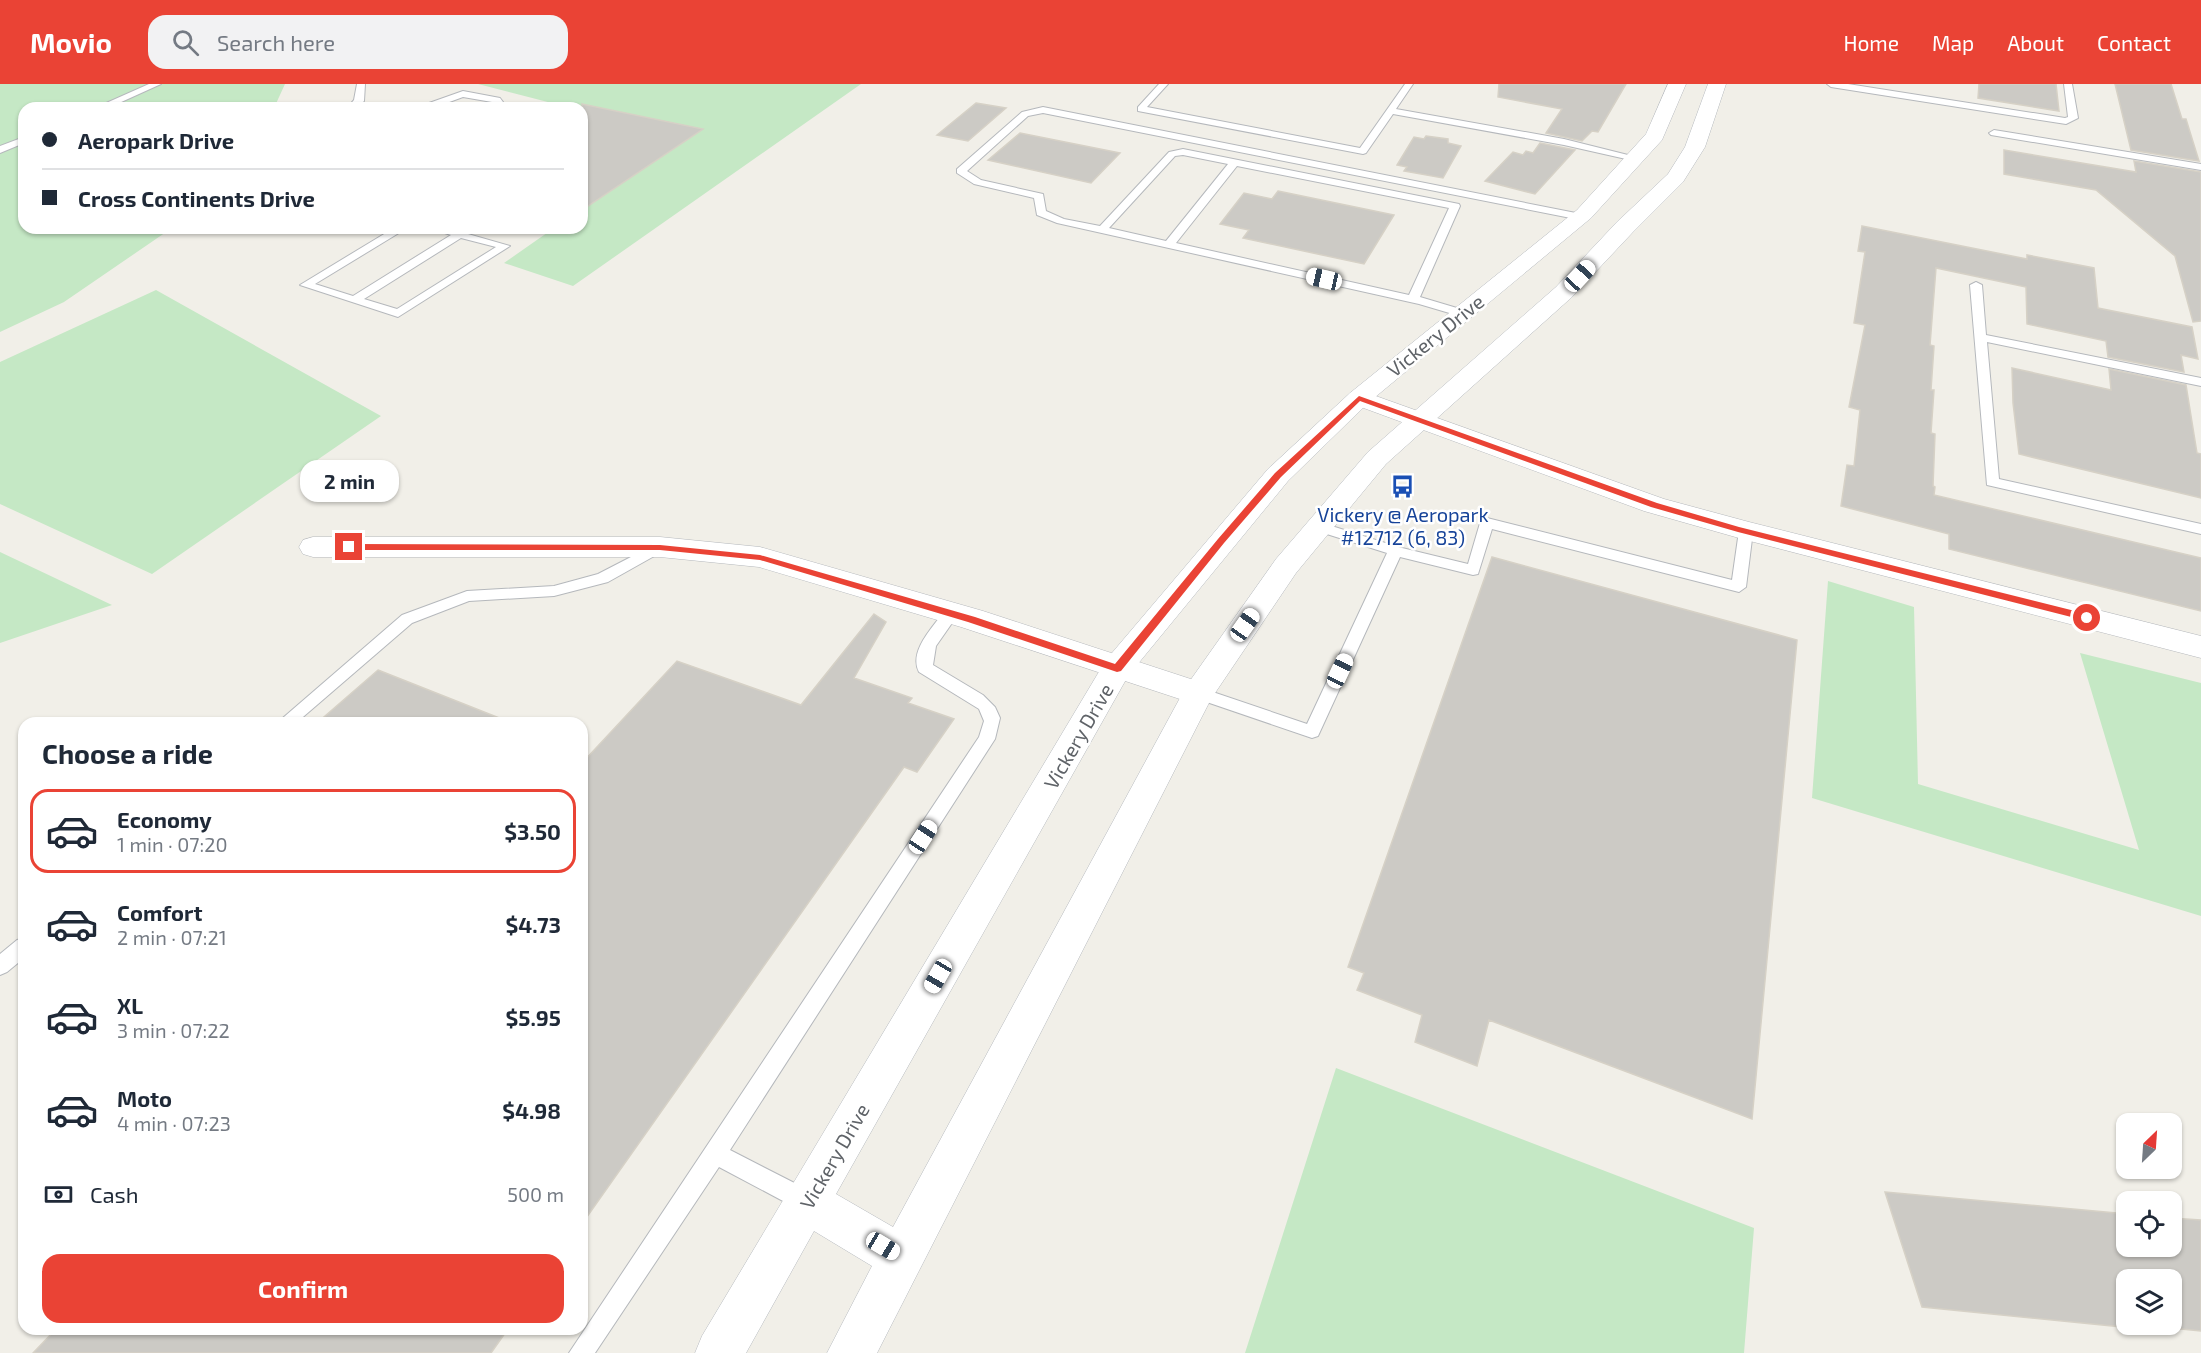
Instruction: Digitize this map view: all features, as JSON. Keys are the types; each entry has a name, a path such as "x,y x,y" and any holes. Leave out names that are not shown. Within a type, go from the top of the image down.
{"main road":[{"name":"Vickery Drive","path":"719,1353 1117,668 1278,475 1359,398 1582,215 1655,136 1677,84"},
{"path":"851,1353 1198,693 1286,566 1377,458 1564,292 1625,227 1676,178 1695,147 1717,84"},
{"path":"1582,215 1625,227"},
{"path":"1359,398 1417,421 1654,505 1746,531 2201,646"},
{"path":"313,547 660,548 760,557 951,613 1198,693"},
{"path":"807,1202 902,1258"}],"lane":[{"path":"114,102 157,84"},
{"path":"358,102 361,84"},
{"path":"1164,84 1141,109 1363,151 1409,84"},
{"path":"1832,84 2066,121 2073,118 2068,84"},
{"path":"444,102 467,94 498,102"},
{"path":"1463,313 1413,299 1061,221 1041,213 1039,196 978,182 961,171 1025,114 1043,110 1582,215"},
{"path":"1390,111 1564,142 1635,158"},
{"path":"1994,133 2201,167"},
{"path":"0,150 18,142"},
{"path":"1102,230 1172,154 1183,152 1455,206"},
{"path":"1169,245 1235,162"},
{"path":"1413,299 1462,192"},
{"path":"392,234 306,285 398,313 505,246 455,234"},
{"path":"356,299 459,235"},
{"path":"1976,285 1992,482 2201,529"},
{"path":"1980,337 2201,382"},
{"path":"1319,527 1395,551 1473,570 1487,523 1739,587 1746,531"},
{"path":"292,717 408,619 467,596 554,591 603,578 660,548"},
{"path":"1198,693 1312,732 1395,551"},
{"path":"581,1353 715,1154 987,739 992,724 990,711 979,701 925,668 922,659 928,646 951,613"},
{"path":"0,966 18,951"},
{"path":"715,1154 807,1202"}],"green space":[{"path":"0,84 285,84 277,102 18,102 18,234 163,234 64,302 0,332"},
{"path":"478,84 861,84 573,286 504,263 545,234 588,234 588,102 548,102"},
{"path":"156,290 381,416 152,574 0,504 0,362"},
{"path":"0,552 112,605 0,643"},
{"path":"1828,581 1914,607 1918,784 2139,850 2080,653 2201,683 2201,916 1812,798"},
{"path":"1336,1068 1754,1228 1744,1353 1245,1353"}],"building":[{"path":"1499,84 1626,84 1598,132 1592,131 1582,141 1546,133 1562,109 1498,97"},
{"path":"1979,84 2056,84 2059,111 1978,98"},
{"path":"2115,84 2171,84 2182,119 2186,119 2199,161 2131,150"},
{"path":"976,103 1006,108 968,141 937,135"},
{"path":"588,105 703,129 588,206"},
{"path":"1020,133 1120,153 1091,183 988,160"},
{"path":"1426,136 1448,139 1448,143 1461,146 1443,178 1404,171 1407,167 1397,165 1414,137 1424,139"},
{"path":"1540,143 1575,150 1535,194 1485,181 1513,152 1523,155 1526,151 1533,153"},
{"path":"2004,150 2136,172 2134,161 2201,172 2201,321 2193,322 2175,256 2096,190 2004,174"},
{"path":"1278,191 1394,215 1364,264 1243,238 1249,230 1220,224 1244,193 1272,199"},
{"path":"1862,226 2027,259 2027,255 2094,268 2098,308 2192,327 2198,359 2181,355 2184,372 2108,357 2106,341 2027,324 2026,287 1936,268 1930,345 1934,346 1931,433 1935,434 1934,495 2201,558 2201,611 1949,549 1949,534 1841,506 1847,465 1854,466 1860,410 1849,407 1865,325 1854,323 1865,252 1858,251"},
{"path":"2012,368 2111,390 2109,369 2186,385 2197,453 2201,454 2201,498 2019,454 2013,403"},
{"path":"1492,557 1797,640 1752,1119 1489,1020 1477,1066 1415,1042 1422,1015 1357,990 1364,973 1348,967"},
{"path":"874,614 886,622 854,678 912,698 908,703 954,719 917,772 904,767 588,1215 588,757 677,661 801,705"},
{"path":"378,670 497,717 324,717"},
{"path":"1885,1192 2116,1213 2116,1257 2182,1257 2182,1219 2201,1220 2201,1331 2182,1329 2182,1269 2116,1269 2116,1326 1922,1307"},
{"path":"50,1335 504,1335 491,1353 33,1353"}],"place":[{"name":"Vickery @ Aeropark #12712 (6, 83)","path":"1403,486"}],"route":[{"path":"349,547 660,548 760,557 972,619 1117,668 1278,475 1359,398 1417,421 1654,505 1738,529 2087,618"}]}
